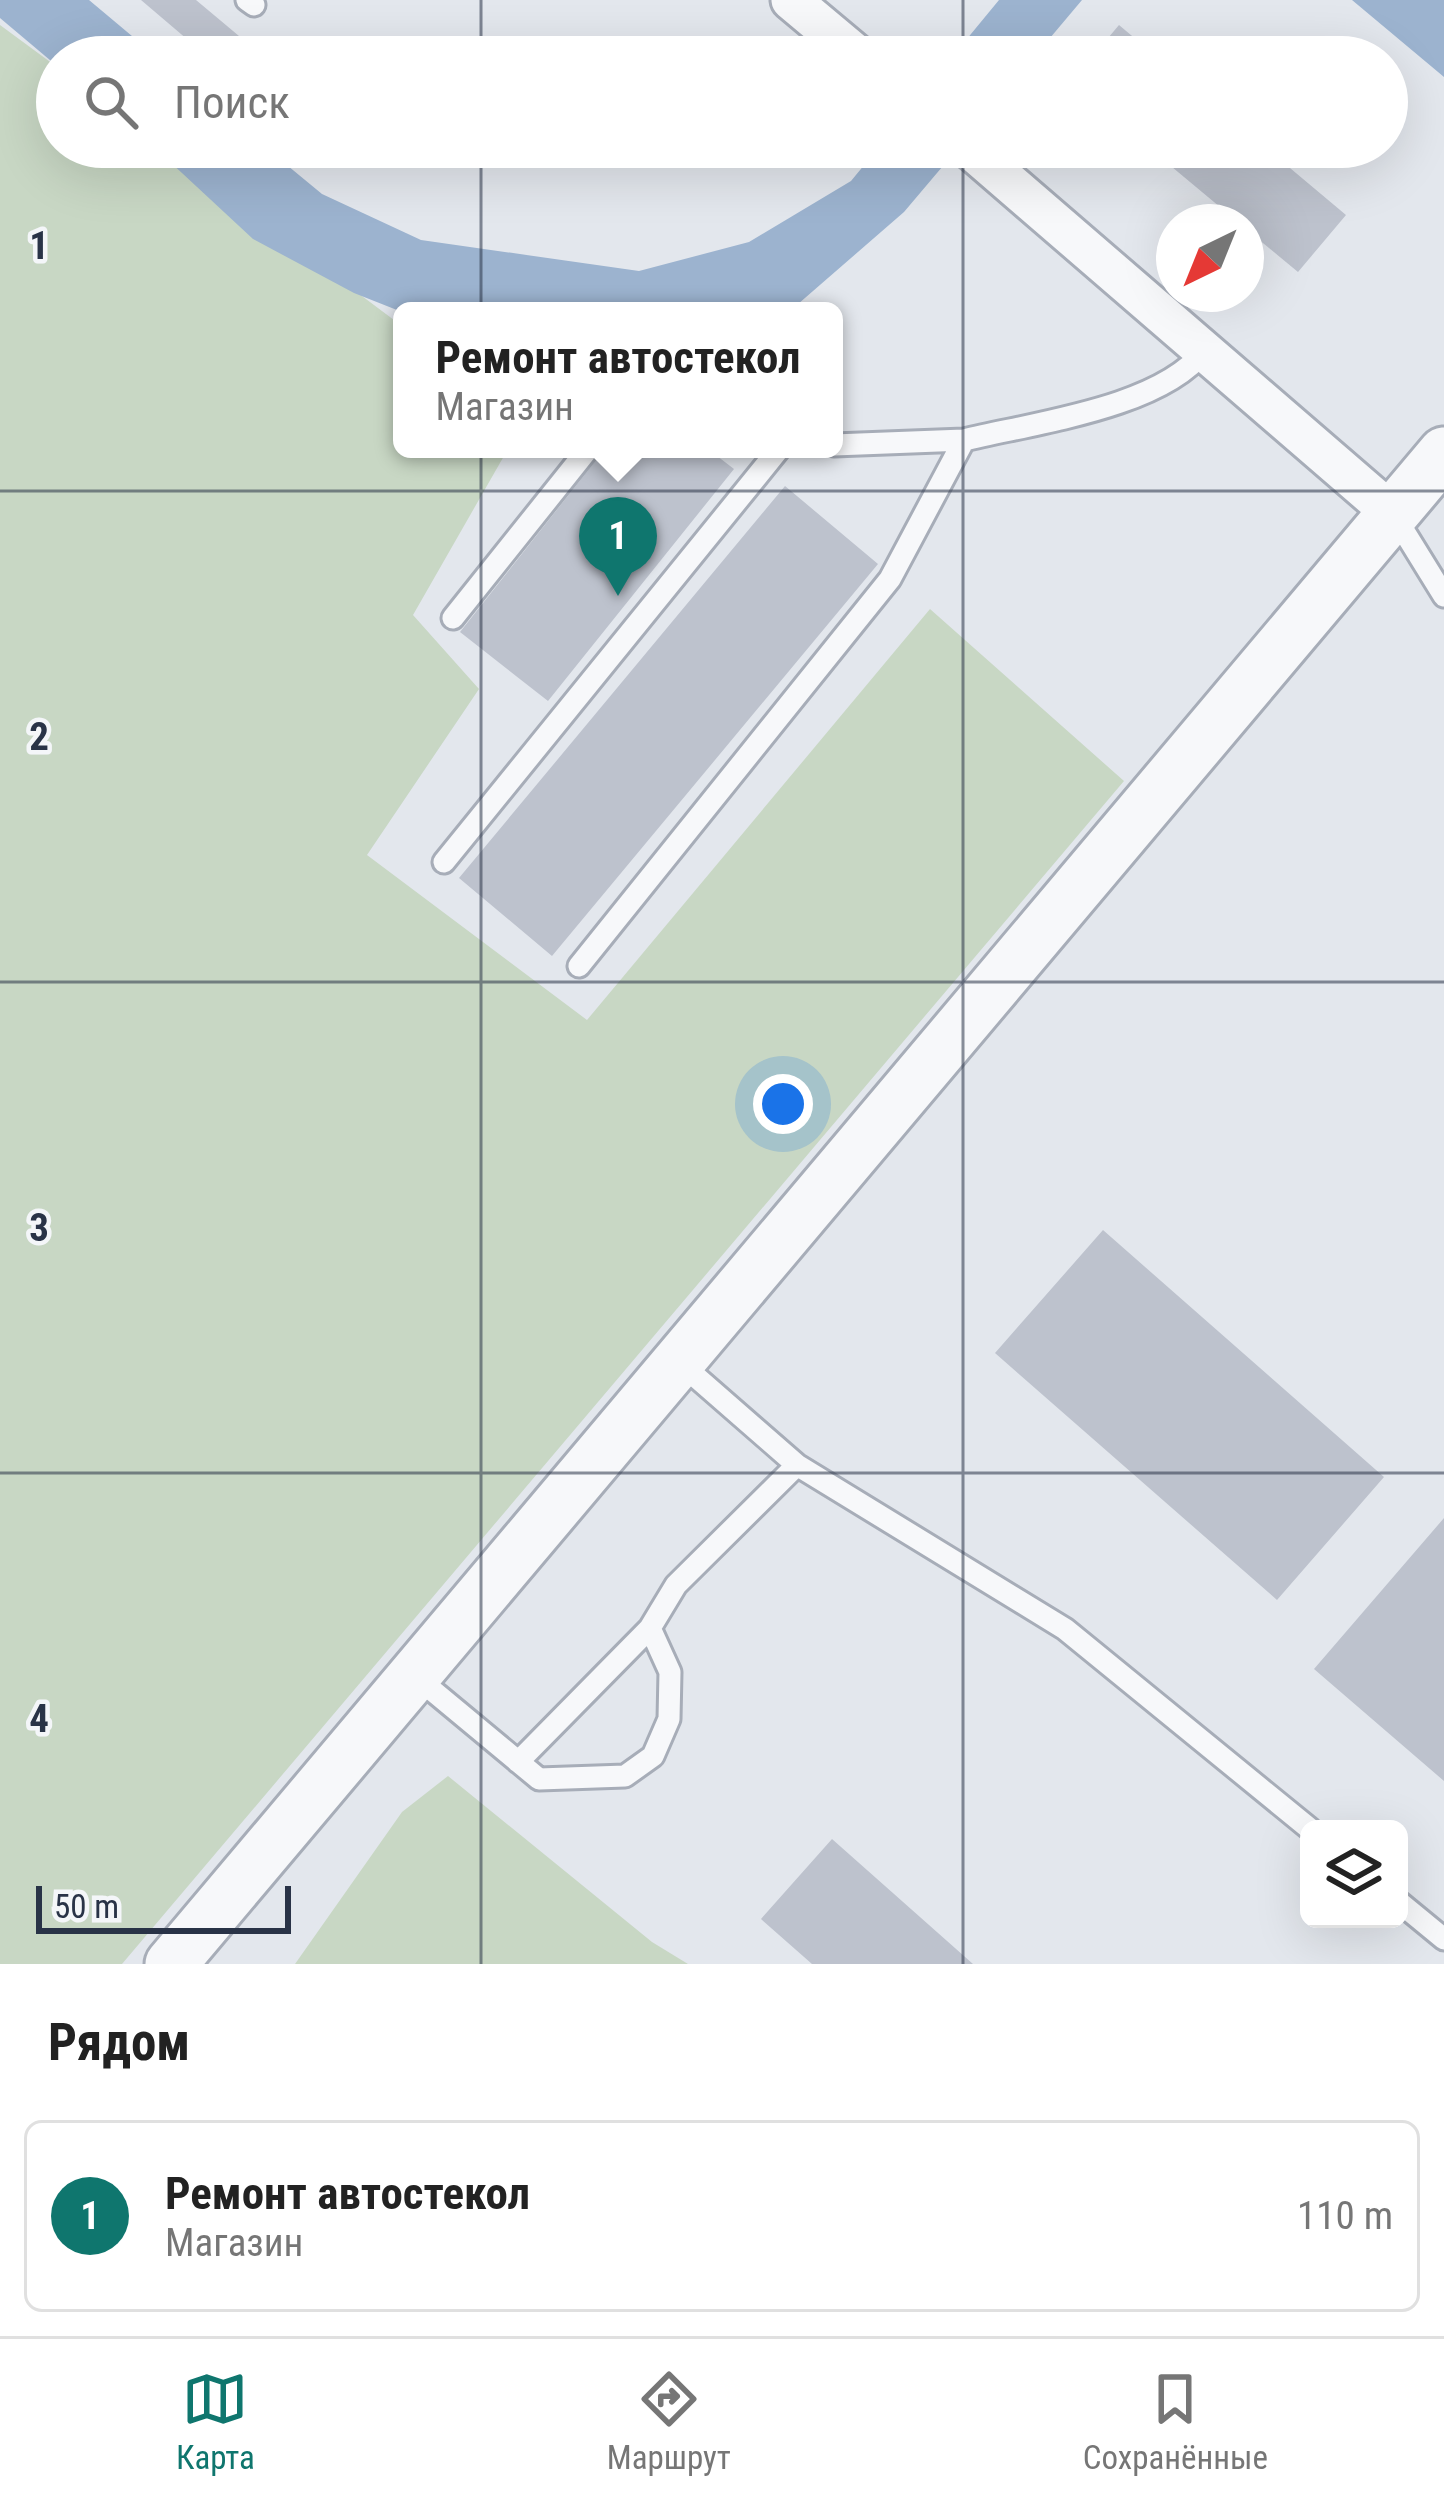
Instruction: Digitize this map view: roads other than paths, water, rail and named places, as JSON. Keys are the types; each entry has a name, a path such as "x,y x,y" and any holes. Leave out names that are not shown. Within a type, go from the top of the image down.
{"street":[{"path":"790,0 834,36"},
{"path":"992,168 1394,514"},
{"path":"171,1964 1444,453"}],"lane":[{"path":"843,445 964,440 1136,398 1190,368 1204,351"},
{"path":"578,966 890,579 964,440"},
{"path":"453,618 581,458"},
{"path":"444,862 772,458"},
{"path":"1394,514 1444,596"},
{"path":"679,1362 796,1466 1065,1629 1300,1821"},
{"path":"518,1762 650,1628 676,1585 796,1466"},
{"path":"414,1675 539,1779 625,1776 653,1756 669,1719 670,1672 650,1628"},
{"path":"1408,1909 1444,1939"}],"water":[{"path":"0,0 89,0 132,36 36,36 36,48 0,18"},
{"path":"999,0 1082,0 1052,36 969,36"},
{"path":"1352,0 1444,0 1444,77 1408,47 1408,36 1395,36"},
{"path":"177,168 290,168 322,194 421,240 639,271 749,242 851,181 862,168 941,168 904,212 800,302 393,302 393,308 253,239"}],"place":[{"name":"Ремонт автостекол","path":"618,596"}]}
